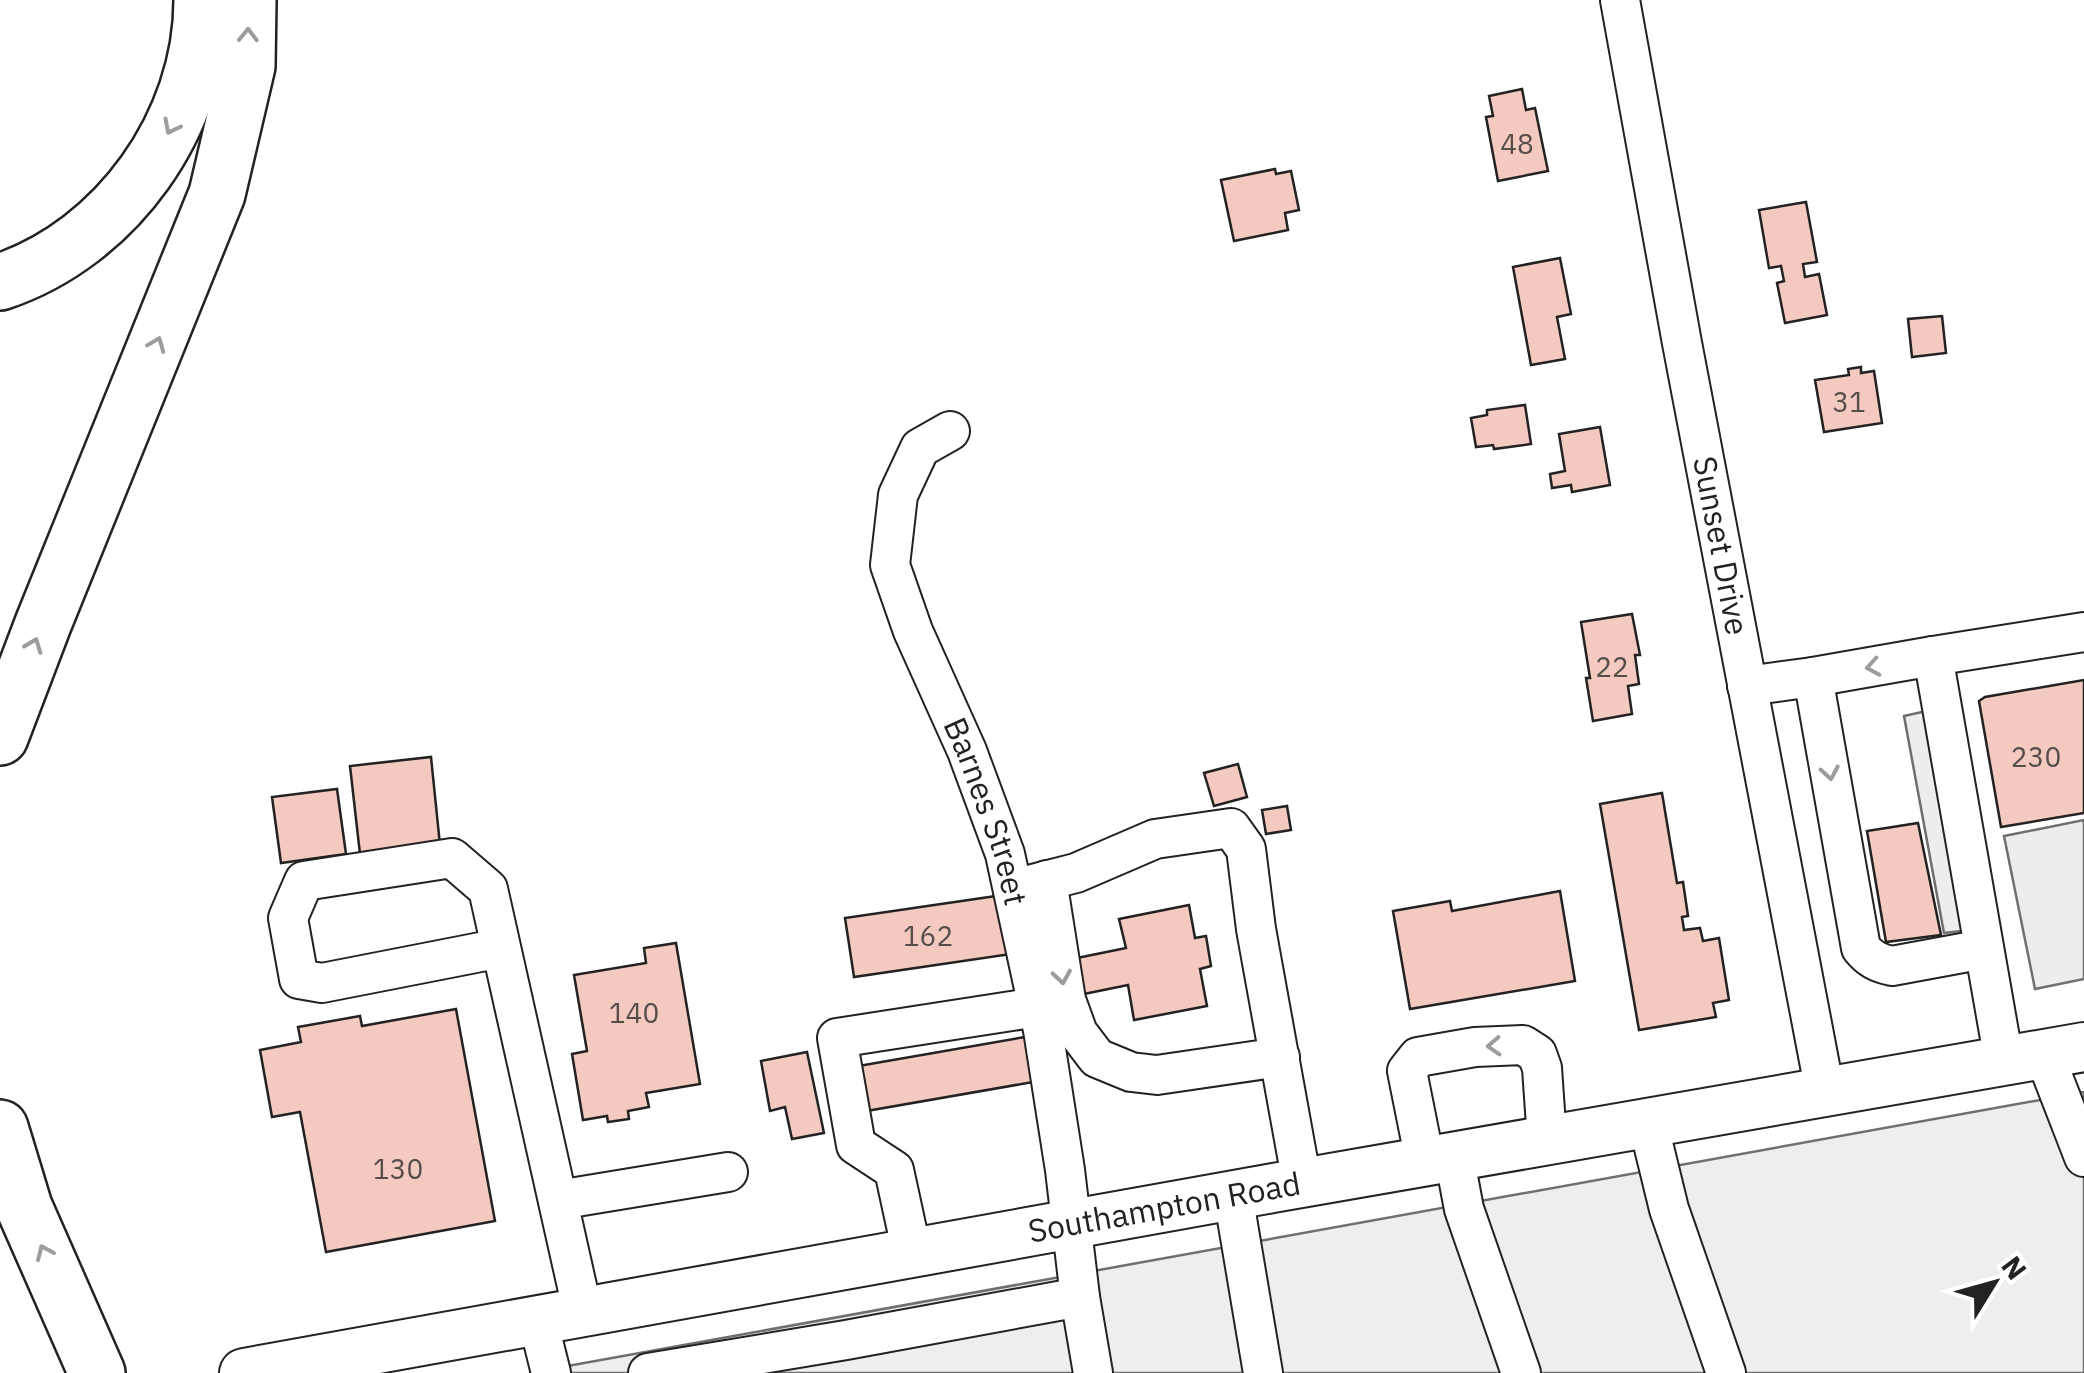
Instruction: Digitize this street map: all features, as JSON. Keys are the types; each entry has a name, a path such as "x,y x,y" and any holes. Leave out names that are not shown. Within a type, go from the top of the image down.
{"highway":[{"path":"0,282 30,270 78,241 122,202 144,173 186,96 200,38 202,0"},
{"path":"0,737 217,194 247,66 248,0"},
{"path":"0,1128 24,1207 97,1373"},
{"path":"0,1240 60,1373"}],"main road":[{"name":"Southampton Road","path":"244,1373 301,1368 1071,1224 2044,1054"}],"street":[{"name":"Sunset Drive","path":"1620,0 1825,1092"},
{"name":"Barnes Street","path":"950,431 920,448 898,496 890,566 1005,854 1030,884 1038,1006 1093,1373"},
{"path":"1748,686 2084,632"},
{"path":"1933,656 1984,949 2044,1054 2084,1157"},
{"path":"1812,678 1860,948 1869,958 1892,966 1984,949"},
{"path":"1280,1057 1157,1076 1131,1072 1097,1058 1078,1033 1030,884 1076,873 1155,840 1230,828 1246,849 1256,929 1280,1057 1302,1183"},
{"path":"501,948 322,983 299,979 288,918 304,881 452,858 488,889 558,1200 561,1317 550,1373"},
{"path":"912,1253 894,1170 856,1145 838,1038 1038,1006"},
{"path":"1521,1373 1464,1210 1439,1159 1407,1071 1418,1057 1475,1047 1524,1045 1537,1054 1542,1068 1547,1140"},
{"path":"1648,1123 1670,1208 1726,1373"},
{"path":"558,1200 728,1172"},
{"path":"1233,1195 1264,1373"},
{"path":"648,1373 848,1357 1080,1297"}],"shaded area":[{"path":"1931,710 1970,930 1944,933 1904,716"},
{"path":"2084,820 2084,979 2035,989 2004,836"},
{"path":"2084,1092 2084,1373 529,1373"}],"building":[{"path":"1522,89 1526,110 1535,108 1548,171 1498,181 1486,117 1493,116 1489,96"},
{"path":"1275,169 1276,174 1291,171 1299,210 1285,213 1288,230 1234,241 1221,180"},
{"path":"1806,202 1817,262 1803,264 1805,277 1819,274 1827,315 1785,323 1777,283 1784,281 1781,266 1769,268 1759,210"},
{"path":"1560,258 1571,314 1557,317 1565,359 1531,365 1513,267"},
{"path":"1942,316 1946,353 1912,357 1908,319"},
{"path":"1861,367 1861,373 1874,371 1882,423 1824,432 1815,380 1849,375 1848,369"},
{"path":"1525,405 1531,444 1476,447 1471,418 1487,415 1487,410"},
{"path":"1600,427 1610,485 1572,492 1571,485 1552,488 1550,474 1565,471 1559,434"},
{"path":"1632,614 1640,655 1635,655 1639,684 1628,686 1632,714 1593,721 1581,622"},
{"path":"2084,680 2084,813 2001,827 1979,701"},
{"path":"431,757 440,845 360,854 350,766"},
{"path":"1238,764 1247,797 1214,806 1204,773"},
{"path":"337,789 346,854 281,863 272,797"},
{"path":"1662,793 1677,883 1683,882 1688,916 1682,917 1684,930 1700,928 1703,941 1719,938 1729,1000 1713,1003 1716,1017 1639,1030 1600,804"},
{"path":"1287,806 1291,830 1266,834 1262,810"},
{"path":"1918,823 1941,935 1886,942 1867,831"},
{"path":"1560,891 1575,981 1410,1009 1393,911 1450,901 1452,911"},
{"path":"1003,895 1011,954 854,977 845,918"},
{"path":"1189,905 1195,938 1206,936 1211,966 1200,969 1207,1006 1134,1020 1128,985 1084,994 1077,958 1126,948 1119,919"},
{"path":"676,943 700,1084 646,1093 649,1107 628,1111 629,1119 608,1122 607,1116 583,1120 572,1054 587,1051 574,975 646,963 644,948"},
{"path":"456,1009 495,1221 326,1252 300,1112 272,1117 260,1050 301,1042 298,1027 360,1016 362,1026"},
{"path":"1025,1037 1033,1082 855,1113 847,1068"},
{"path":"807,1052 824,1133 792,1139 785,1107 770,1111 761,1061"}]}
